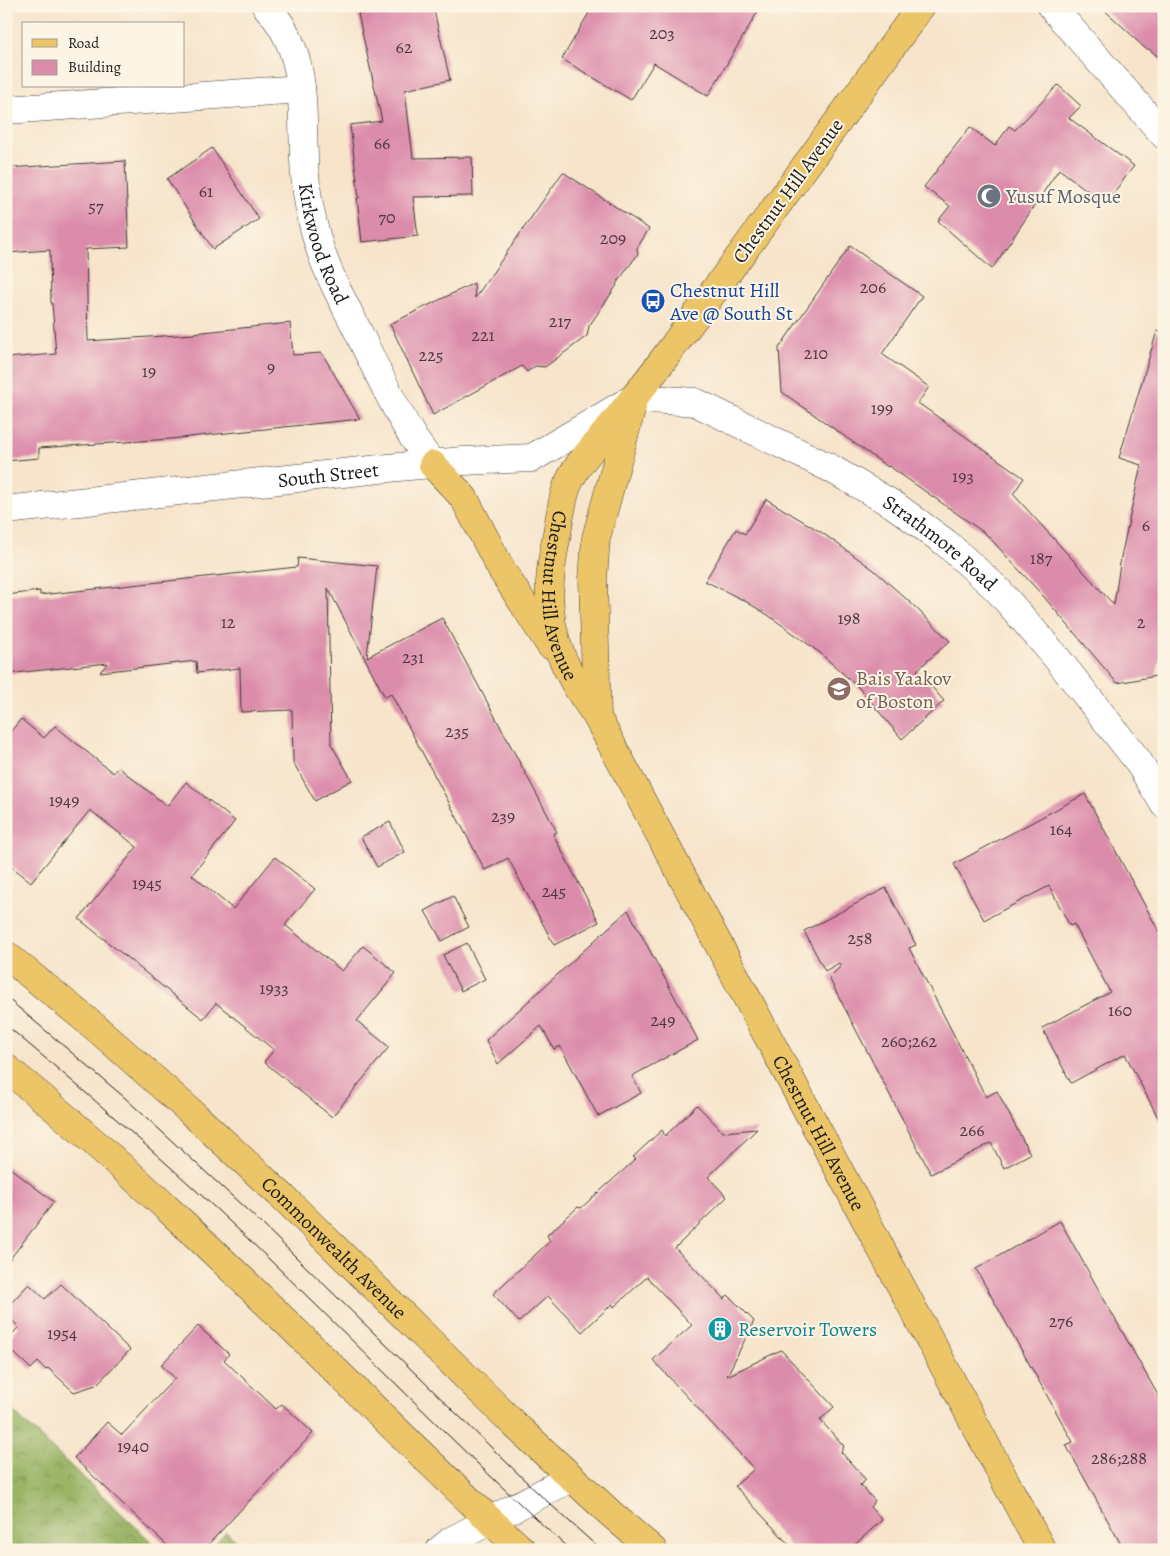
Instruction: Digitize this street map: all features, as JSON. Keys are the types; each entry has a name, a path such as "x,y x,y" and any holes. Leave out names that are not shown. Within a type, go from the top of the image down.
{"main road":[{"name":"Chestnut Hill Avenue","path":"921,6 822,145 634,398 575,470 559,512 551,563 550,618 556,642 570,675 597,717 1042,1550"},
{"name":"Chestnut Hill Avenue","path":"597,717 594,588 596,538 634,398"},
{"path":"433,465 464,498 501,569 570,675"},
{"name":"Commonwealth Avenue","path":"6,955 95,1027 190,1111 284,1198 515,1425 571,1478 653,1550"},
{"path":"6,1068 158,1198 522,1550"}],"street":[{"name":"Kirkwood Road","path":"266,6 288,36 296,59 301,88 305,175 310,212 318,242 329,272 390,397 412,436 433,465"},
{"path":"1051,6 1164,135"},
{"path":"6,110 301,88"},
{"name":"South Street","path":"6,510 388,468 463,461 532,458 634,398"},
{"name":"Strathmore Road","path":"634,398 695,402 830,468 894,506 946,543 997,588 1056,657 1138,761 1164,804"},
{"path":"440,1550 451,1541 571,1478"}],"green space":[{"path":"6,1405 160,1550 8,1550 6,1548"},
{"path":"226,1532 247,1550 209,1550"}],"building":[{"path":"393,6 433,6 450,80 405,90 413,158 472,157 473,196 413,197 418,236 362,242 357,198 359,198 350,125 382,121 358,14"},
{"path":"593,6 761,6 708,96 654,63 631,100 562,59"},
{"path":"1100,6 1164,6 1164,62 1149,49 1146,49"},
{"name":"Yusuf Mosque","path":"1058,85 1081,106 1069,118 1134,166 1105,204 1059,169 992,269 938,221 950,206 924,187 970,127 995,146 1009,126 1015,130"},
{"path":"212,148 259,219 213,249 167,179"},
{"path":"125,161 129,247 86,249 88,341 194,334 290,323 293,355 322,353 360,419 170,439 39,448 39,458 6,461 6,358 56,354 51,303 50,250 6,253 6,168"},
{"path":"563,172 649,229 637,248 638,254 589,326 587,336 545,367 535,366 527,372 522,366 433,415 390,324 474,283 475,298"},
{"path":"850,246 922,296 882,354 929,387 918,403 1024,478 1013,494 1114,605 1121,557 1141,465 1119,458 1157,331 1164,332 1164,639 1156,676 1117,683 1044,597 986,534 782,392 779,348"},
{"path":"766,499 821,532 874,570 950,641 917,670 944,701 902,739 859,688 819,652 768,615 705,581 736,529 745,534"},
{"path":"298,558 377,566 367,657 442,618 557,832 553,834 599,922 554,945 508,858 485,870 391,694 385,697 328,588 331,744 352,780 315,801 293,762 292,710 241,712 240,668 197,673 196,661 100,672 108,663 6,674 6,595 40,591 40,595 297,567"},
{"path":"21,719 44,738 55,726 113,773 118,767 167,806 186,782 235,821 192,875 233,909 275,857 315,889 285,925 342,971 363,946 396,973 357,1021 389,1047 332,1117 264,1062 274,1050 216,1003 203,1019 79,919 137,847 90,810 31,882 6,862 6,737"},
{"path":"1085,794 1164,941 1164,1129 1125,1054 1071,1083 1042,1028 1110,992 1074,924 1070,926 1049,886 984,920 954,864"},
{"path":"390,822 405,852 377,867 361,837"},
{"path":"886,888 916,945 909,948 986,1097 997,1091 1030,1154 1004,1168 991,1143 931,1174 829,978 841,966 839,963 825,971 804,931"},
{"path":"453,896 469,927 442,941 425,911"},
{"path":"628,910 698,1040 632,1076 641,1093 598,1116 560,1046 554,1049 541,1026 498,1064 486,1040"},
{"path":"467,943 485,979 461,991 443,955"},
{"name":"Reservoir Towers","path":"697,1105 723,1132 757,1129 708,1177 727,1197 675,1248 724,1299 728,1295 754,1321 727,1376 781,1350 834,1407 820,1420 844,1446 841,1452 866,1480 860,1485 875,1501 870,1507 882,1520 849,1550 794,1550 735,1486 754,1469 653,1360 692,1325 647,1277 614,1307 612,1304 582,1332 548,1296 519,1322 493,1294 550,1241 547,1235 578,1207 581,1208 636,1159 633,1157 662,1130 665,1136"},
{"path":"6,1165 54,1202 6,1264"},
{"path":"1060,1221 1164,1406 1164,1550 1124,1550 1066,1445 1073,1442 976,1269"},
{"path":"29,1284 45,1299 61,1284 130,1350 96,1385 74,1392 48,1368 46,1370 38,1362 31,1369 6,1345 6,1340 19,1327 6,1315 6,1308"},
{"path":"198,1326 229,1354 224,1360 276,1409 282,1404 313,1433 203,1550 172,1550 74,1458 107,1422 122,1435 175,1378 161,1365"}],"tram line":[{"path":"6,997 124,1097 258,1220 539,1494 601,1550"},
{"path":"6,1025 67,1076 215,1208 285,1274 487,1473 570,1550"}],"place":[{"name":"Yusuf Mosque","path":"989,196"},
{"name":"Chestnut Hill Ave @ South St","path":"653,301"},
{"name":"Bais Yaakov of Boston","path":"839,689"},
{"name":"Reservoir Towers","path":"720,1329"}]}
